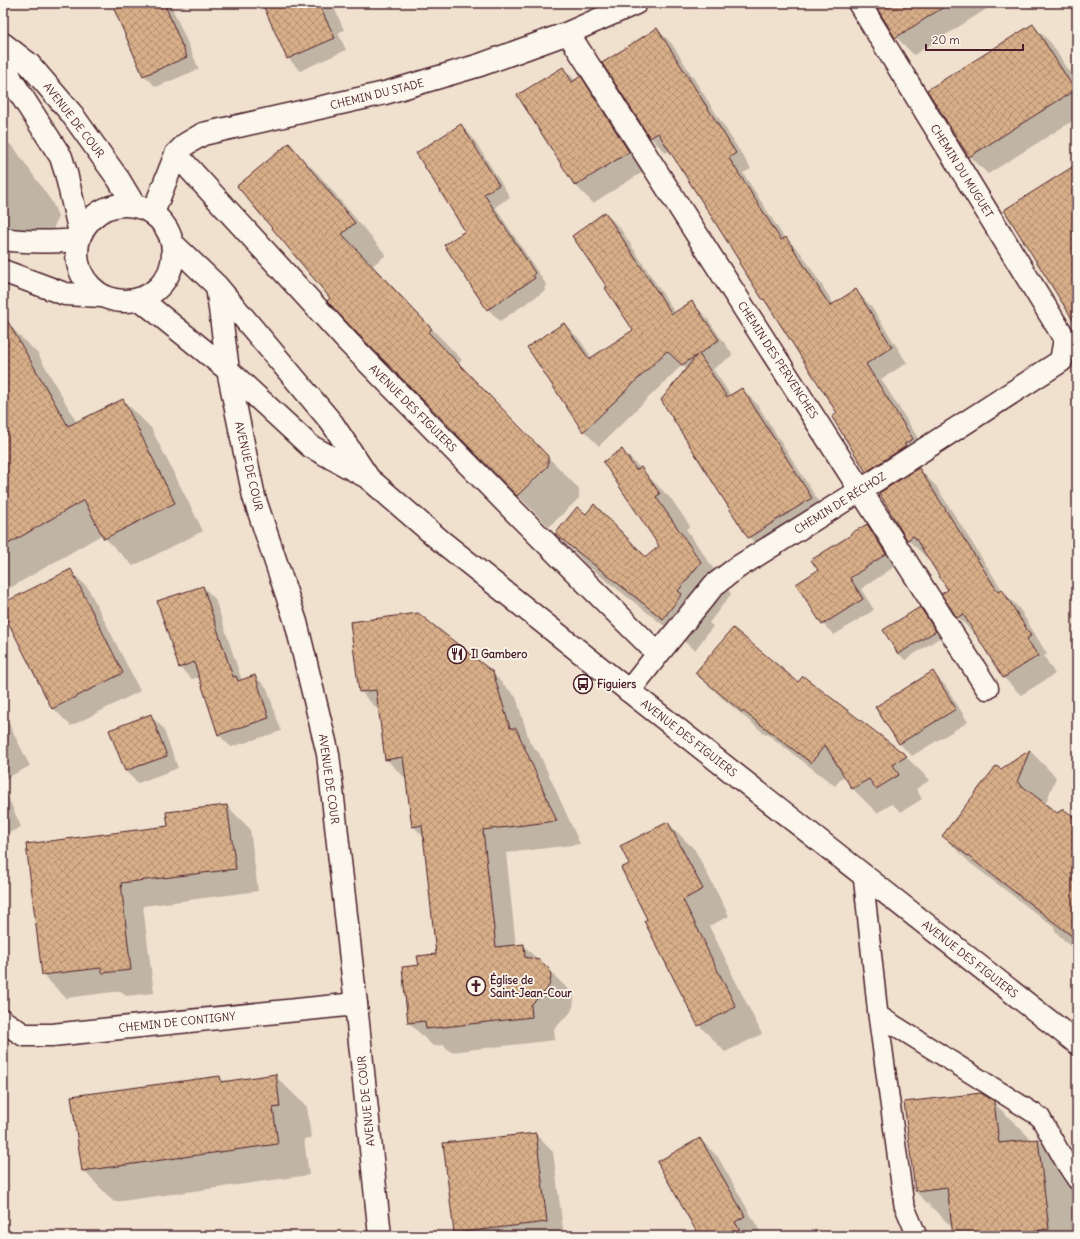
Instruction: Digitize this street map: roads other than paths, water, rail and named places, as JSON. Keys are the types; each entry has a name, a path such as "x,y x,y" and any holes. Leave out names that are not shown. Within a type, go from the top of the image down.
{"street":[{"name":"CHEMIN DU STADE","path":"144,209 176,154 186,144 204,134 385,93 480,65 568,33 636,3"},
{"name":"CHEMIN DU MUGUET","path":"859,3 1065,339"},
{"name":"CHEMIN DES PERVENCHES","path":"568,33 987,688"},
{"name":"AVENUE DE COUR","path":"3,44 29,64 71,113 119,180 144,209"},
{"path":"3,62 12,80 61,157 66,173 79,237"},
{"name":"AVENUE DES FIGUIERS","path":"176,154 348,342 516,513 658,654"},
{"path":"3,272 65,294 102,296 113,300 124,301 140,299 153,292 163,283 170,270 173,257 172,243 168,231 162,221 144,209 118,204 102,209 89,219 79,237 76,256 80,272 89,286 102,296"},
{"path":"3,239 23,242 79,237"},
{"name":"AVENUE DES FIGUIERS","path":"172,243 217,286 332,423 367,477"},
{"name":"AVENUE DE COUR","path":"217,286 228,370 254,497 296,622 328,754 380,1236"},
{"name":"AVENUE DES FIGUIERS","path":"140,299 228,370 310,446 367,477 441,541 629,691 1077,1043"},
{"name":"CHEMIN DE RÉCHOZ","path":"629,691 714,586 738,567 861,490 1061,361 1065,339"},
{"name":"CHEMIN DE CONTIGNY","path":"3,1022 24,1035 52,1035 356,1004"}],"lane":[{"path":"863,875 878,1015 904,1205 917,1236"},
{"path":"878,1015 1040,1117 1077,1180"}],"place":[{"name":"Il Gambero","path":"457,654"},
{"name":"Figuiers","path":"583,684"},
{"name":"Église de Saint-Jean-Cour","path":"476,986"}]}
